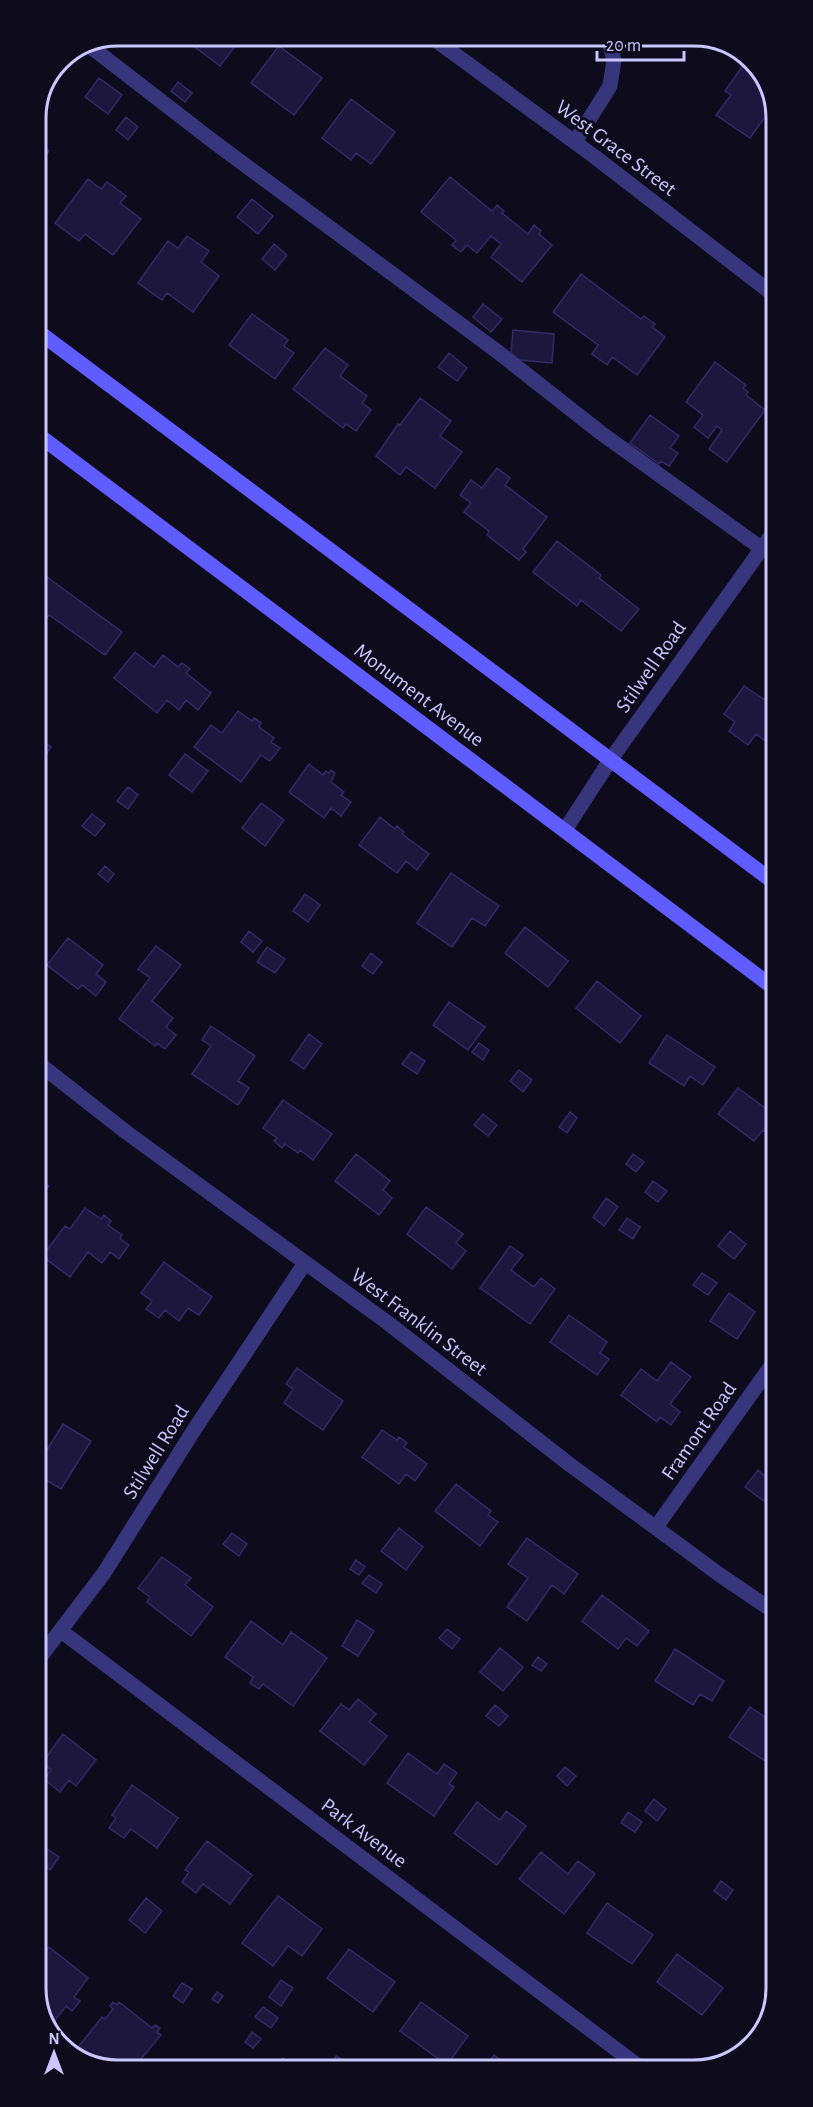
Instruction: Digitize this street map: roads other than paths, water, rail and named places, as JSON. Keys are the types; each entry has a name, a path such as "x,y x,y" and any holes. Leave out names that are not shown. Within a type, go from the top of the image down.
{"street":[{"name":"West Grace Street","path":"444,47 575,142 766,289"},
{"path":"575,142 610,86 614,60 610,47"},
{"path":"95,50 214,142 498,352 601,433 761,548"},
{"path":"47,338 766,876"},
{"name":"Monument Avenue","path":"47,441 766,981"},
{"name":"Stilwell Road","path":"565,830 611,759 766,542"},
{"name":"West Franklin Street","path":"46,1070 126,1132 388,1323 569,1464 766,1606"},
{"name":"Stilwell Road","path":"46,1650 104,1573 194,1430 306,1263"},
{"name":"Framont Road","path":"656,1527 766,1373"},
{"name":"Park Avenue","path":"61,1631 630,2060"}]}
